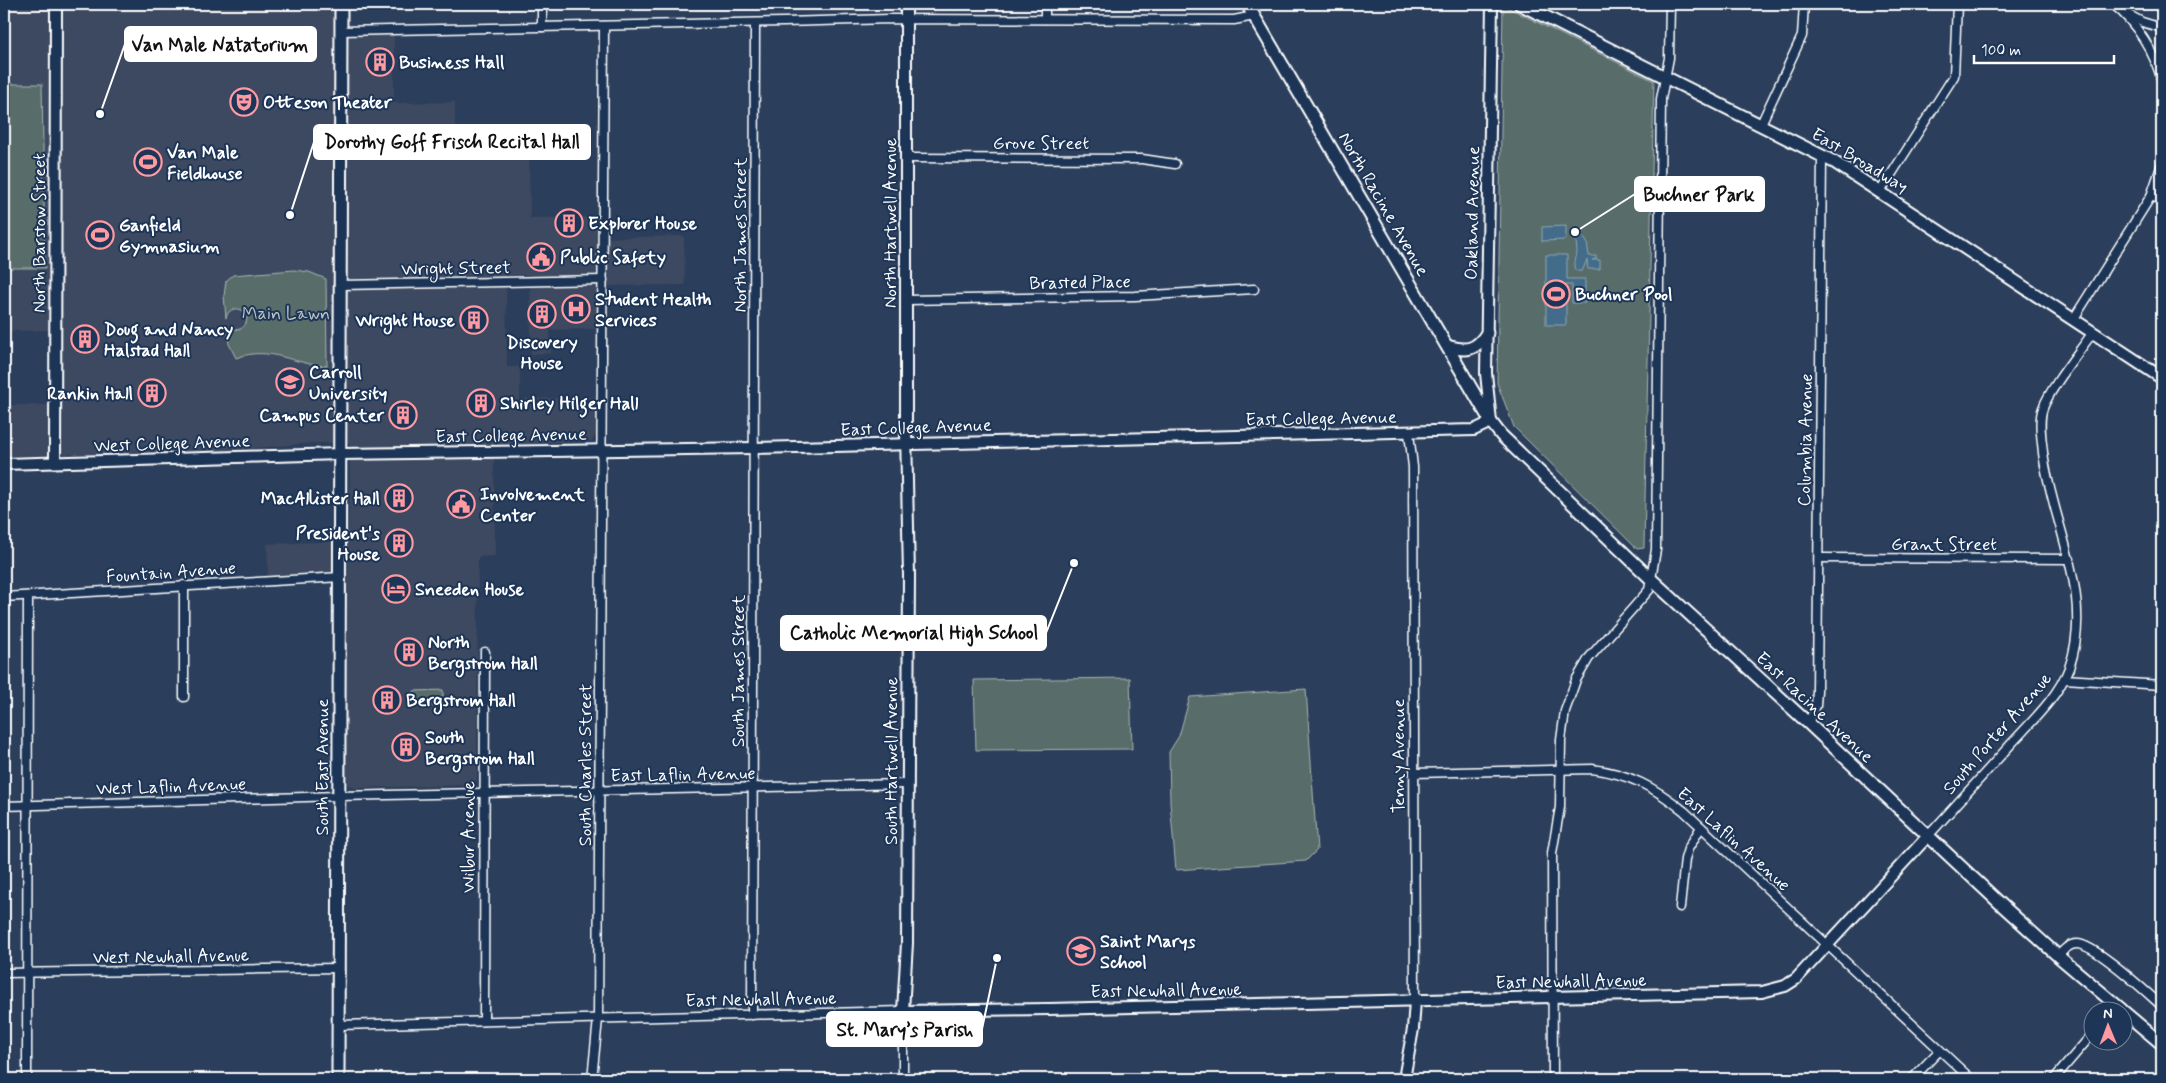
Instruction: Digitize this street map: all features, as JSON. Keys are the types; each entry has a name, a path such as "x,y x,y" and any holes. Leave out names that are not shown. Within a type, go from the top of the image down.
{"main road":[{"name":"South East Avenue","path":"338,1079 341,577 341,4"},
{"name":"North Racine Avenue","path":"1246,4 1491,422"},
{"name":"East Broadway","path":"1520,4 1822,156 1880,192 2162,378"},
{"path":"1447,346 1461,349 1474,347 1479,345 1487,333"},
{"name":"East Racine Avenue","path":"1491,422 1514,447 1651,579 2108,1000"},
{"name":"East Racine Avenue","path":"2134,1022 2162,1044"}],"street":[{"name":"North Barstow Street","path":"55,462 56,4"},
{"path":"542,4 542,26"},
{"name":"North Hartwell Avenue","path":"906,4 907,443"},
{"path":"1045,4 1045,19"},
{"name":"Oakland Avenue","path":"1491,422 1486,373 1492,4"},
{"path":"1553,1079 1552,853 1560,807 1563,725 1571,692 1590,658 1649,590 1656,550 1661,99 1669,58 1670,4"},
{"path":"1761,124 1802,36 1804,4"},
{"path":"1880,192 1954,76 1957,4"},
{"path":"2113,4 2140,34 2160,72 2162,82"},
{"path":"2122,12 2142,22 2162,28"},
{"path":"341,31 906,19 1234,20 1254,16"},
{"name":"North James Street","path":"754,448 755,23"},
{"name":"South Charles Street","path":"592,1079 598,1019 603,450 604,26"},
{"path":"2160,72 2162,64"},
{"name":"Columbia Avenue","path":"1808,723 1816,706 1822,156"},
{"name":"Grove Street","path":"906,158 1142,159 1175,164"},
{"path":"2074,320 2151,196 2162,164"},
{"path":"2151,196 2162,200"},
{"name":"Wright Street","path":"340,285 603,280"},
{"name":"Brasted Place","path":"906,300 1135,296 1254,289"},
{"name":"South Porter Avenue","path":"1928,836 2044,707 2064,679 2072,659 2077,626 2076,596 2070,559 2045,466 2041,415 2047,399 2093,332"},
{"name":"East College Avenue","path":"341,454 754,448 1409,433 1474,430 1491,422"},
{"name":"Tenny Avenue","path":"1404,1079 1414,1024 1413,466 1409,433"},
{"name":"South Hartwell Avenue","path":"903,1079 907,943 909,517 907,443"},
{"name":"South James Street","path":"752,1015 754,448"},
{"name":"West College Avenue","path":"4,464 341,454"},
{"name":"Grant Street","path":"1818,558 2070,559"},
{"name":"Fountain Avenue","path":"4,597 341,577"},
{"path":"184,585 184,697"},
{"path":"27,1079 28,596"},
{"name":"Wilbur Avenue","path":"484,1021 485,652"},
{"path":"2064,679 2162,685"},
{"name":"East Laflin Avenue","path":"1414,773 1592,769 1631,777 1665,796 1701,827 1971,1079"},
{"name":"East Laflin Avenue","path":"339,796 907,784"},
{"name":"West Laflin Avenue","path":"4,806 339,796"},
{"path":"1680,907 1685,859 1701,827"},
{"name":"East Newhall Avenue","path":"338,1025 1762,992 1785,986 1796,979 1928,836"},
{"path":"2058,956 2070,945 2088,946 2102,955 2162,1006"},
{"name":"West Newhall Avenue","path":"4,973 339,968"},
{"path":"2054,1079 2084,1044"},
{"path":"1912,1079 1940,1050"}],"shaded area":[{"name":"Carroll University","path":"4,4 333,4 333,35 394,35 394,103 455,102 455,144 529,144 530,218 597,217 597,238 684,236 685,285 597,286 597,329 550,330 551,353 531,354 530,275 506,275 507,367 520,367 520,399 596,397 596,435 592,441 494,445 495,556 478,557 477,776 476,782 472,785 355,788 348,785 346,780 347,575 268,576 267,544 347,541 350,443 312,443 235,450 4,456 4,405 61,405 60,330 4,331"},
{"path":"1566,226 1566,240 1542,241 1542,227"},
{"path":"1583,237 1587,242 1589,256 1596,256 1596,259 1592,260 1600,260 1600,269 1588,269 1587,260 1582,271 1577,271 1574,268 1577,252 1576,241 1578,238"},
{"name":"Buchner Pool","path":"1546,255 1567,255 1567,279 1585,279 1585,303 1572,303 1572,285 1566,285 1566,325 1546,325"}],"green space":[{"path":"1503,5 1654,81 1644,548 1637,549 1514,427 1497,383"},
{"path":"4,84 42,84 45,268 4,268"},
{"name":"Main Lawn","path":"294,270 309,272 326,279 327,366 260,354 236,358 229,344 227,330 229,327 236,330 244,327 247,317 242,310 234,309 230,311 226,318 224,296 226,281 233,275"},
{"path":"1130,678 1132,749 976,750 974,680"},
{"path":"1306,689 1317,850 1306,861 1176,870 1170,802 1169,752 1179,736 1190,697"},
{"path":"443,690 443,706 414,706 414,691"}],"place":[{"name":"Business Hall","path":"380,62"},
{"name":"Otteson Theater","path":"244,102"},
{"name":"Van Male Natatorium","path":"100,114"},
{"name":"Van Male Fieldhouse","path":"148,162"},
{"name":"Dorothy Goff Frisch Recital Hall","path":"290,215"},
{"name":"Explorer House","path":"569,223"},
{"name":"Buchner Park","path":"1575,232"},
{"name":"Ganfield Gymnasium","path":"100,235"},
{"name":"Public Safety","path":"541,257"},
{"name":"Buchner Pool","path":"1556,294"},
{"name":"Student Health Services","path":"576,309"},
{"name":"Discovery House","path":"542,314"},
{"name":"Wright House","path":"474,320"},
{"name":"Doug and Nancy Halstad Hall","path":"85,339"},
{"name":"Carroll University","path":"290,382"},
{"name":"Rankin Hall","path":"152,393"},
{"name":"Shirley Hilger Hall","path":"481,403"},
{"name":"Campus Center","path":"403,415"},
{"name":"MacAllister Hall","path":"399,498"},
{"name":"Involvement Center","path":"461,504"},
{"name":"President's House","path":"399,543"},
{"name":"Catholic Memorial High School","path":"1074,563"},
{"name":"Sneeden House","path":"396,589"},
{"name":"North Bergstrom Hall","path":"409,652"},
{"name":"Bergstrom Hall","path":"387,700"},
{"name":"South Bergstrom Hall","path":"406,747"},
{"name":"Saint Marys School","path":"1081,951"},
{"name":"St. Mary’s Parish","path":"997,958"}]}
